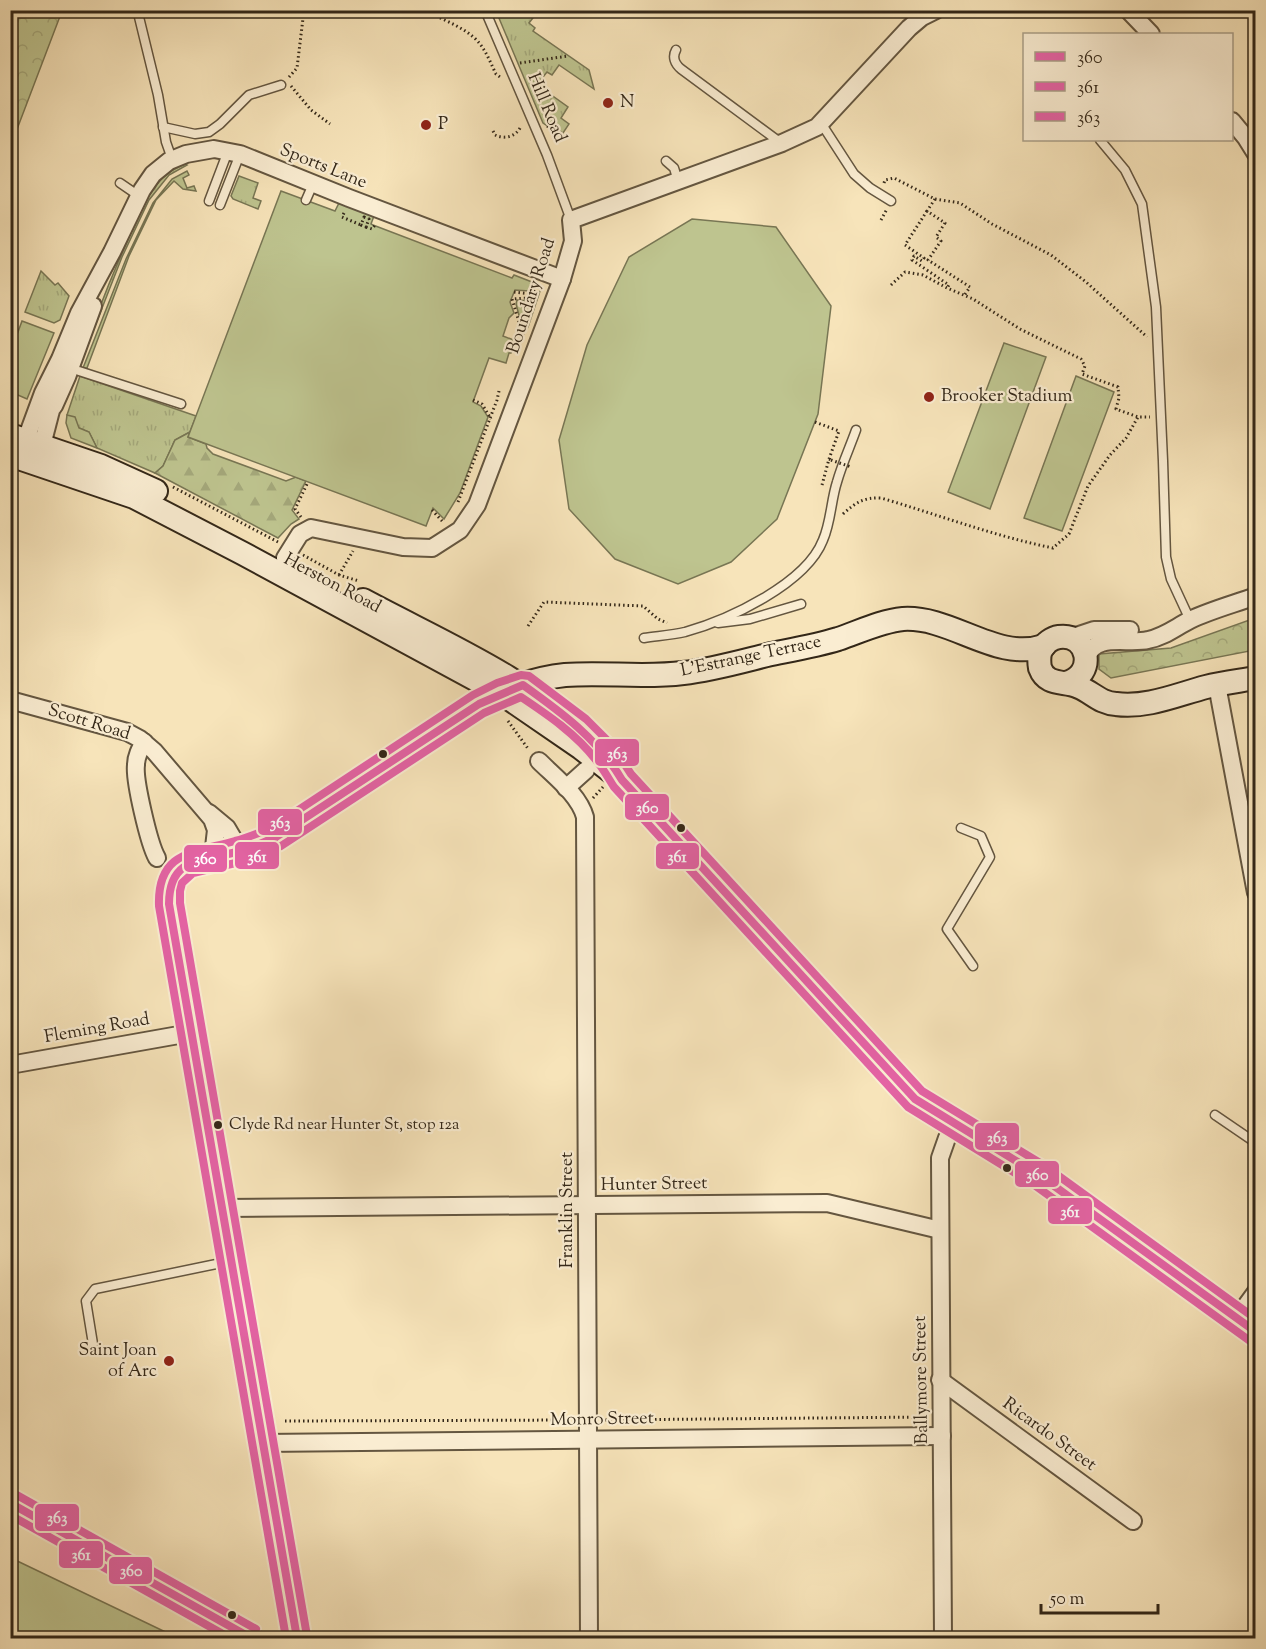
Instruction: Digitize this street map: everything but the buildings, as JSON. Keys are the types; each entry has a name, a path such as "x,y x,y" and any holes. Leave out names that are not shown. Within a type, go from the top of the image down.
{"street":[{"name":"Boundary Road","path":"284,546 311,528 403,547 432,548 460,530 477,505 562,279 573,241 571,220 782,143 817,127 909,28 922,17 936,10"},
{"path":"1128,10 1150,33"},
{"path":"1233,122 1256,154"},
{"name":"Sports Lane","path":"24,449 43,393 79,313 139,196 153,174 172,159 201,150 234,152 562,279"},
{"name":"Sports Lane","path":"24,449 54,406 67,377 112,252"},
{"name":"Sports Lane","path":"54,406 60,359"},
{"name":"Herston Road","path":"24,449 121,474 284,546 389,614 445,641 522,685 558,711 609,759 614,782"},
{"name":"Herston Road","path":"24,449 134,497 358,615 502,704 581,748 904,1090 933,1112 1039,1175 1256,1332"},
{"path":"284,546 304,578 343,599 358,615"},
{"name":"L'Estrange Terrace","path":"502,704 522,685 563,675 683,673 711,669 880,629 904,619 948,626 1002,646 1023,649 1094,630 1144,630 1190,620 1256,596"},
{"name":"L'Estrange Terrace","path":"880,629 932,633 1004,659 1032,666 1042,671 1052,681 1066,683 1072,682 1081,675 1092,648 1104,642 1139,642 1155,639 1190,620"},
{"path":"1042,671 1039,657 1054,641 1078,643 1093,677 1114,692 1164,687 1211,686"},
{"path":"1066,683 1080,687 1102,701 1119,705 1161,700 1211,686 1256,678"},
{"path":"1211,686 1256,893"},
{"name":"Scott Road","path":"10,700 127,732 144,742 208,813 226,826 240,850"},
{"path":"297,1638 190,1033 169,892 180,868 206,857 265,843 285,833 479,704 502,704"},
{"path":"144,742 136,759 136,770 149,836 157,858"},
{"name":"Franklin Street","path":"539,761 566,788 585,817 590,1638"},
{"path":"566,788 586,770"},
{"name":"Scott Road","path":"206,857 216,830 208,813"},
{"name":"Fleming Road","path":"10,1065 190,1033"},
{"name":"Ballymore Street","path":"943,1638 940,1158 947,1138 958,1127"},
{"name":"Hunter Street","path":"222,1208 827,1203 940,1230"},
{"path":"1237,1318 1256,1292"},
{"name":"Ricardo Street","path":"940,1380 1133,1521"},
{"name":"Monro Street","path":"263,1443 942,1436"},
{"path":"10,1503 251,1638"}],"lane":[{"name":"Hill Road","path":"485,10 548,155 571,220"},
{"path":"139,17 158,95 166,142 172,159"},
{"path":"676,50 675,60 681,69 782,143"},
{"path":"163,127 195,134 209,132 249,95 281,85"},
{"path":"821,123 854,174 870,188 891,201"},
{"path":"1101,141 1125,170 1142,204 1155,307 1166,556 1169,573 1190,620"},
{"path":"209,201 234,152"},
{"path":"220,204 234,152"},
{"path":"666,160 674,168 678,181"},
{"path":"120,183 139,196"},
{"path":"306,200 313,184"},
{"path":"79,371 181,404"},
{"path":"709,625 768,595 790,580 808,563 823,541 837,482 856,430"},
{"path":"644,638 750,619 801,604"},
{"path":"961,828 981,836 990,857 947,929 973,966"},
{"path":"1215,1115 1256,1143"},
{"path":"93,1344 86,1301 95,1289 231,1261"}],"path":[{"path":"304,10 297,68 286,80 311,110 330,124"},
{"path":"436,16 476,40 496,74 505,80"},
{"path":"518,64 568,56"},
{"path":"493,131 499,137 515,134 521,128 521,118"},
{"path":"881,220 891,201 883,189 885,180 894,178 934,199 960,203 992,224 1051,255 1086,282 1157,346"},
{"path":"934,199 905,245 924,258 922,261 914,256 912,260 949,285 947,288"},
{"path":"346,208 342,218 362,223 366,227 368,223"},
{"path":"927,211 945,223 936,237 941,241 928,260 970,287 964,296"},
{"path":"891,285 905,272 923,275 972,299 1020,329 1081,359 1085,366 1082,374 1118,387 1119,398 1116,409 1138,417 1161,417"},
{"path":"523,335 512,299 529,298 537,287"},
{"path":"514,292 532,294"},
{"path":"456,506 499,391"},
{"path":"473,400 482,404 490,419"},
{"path":"839,517 861,500 870,497 881,498 948,520 1053,548 1069,534 1088,486 1110,455 1126,438 1138,417"},
{"path":"815,422 839,431 821,493"},
{"path":"830,459 851,467"},
{"path":"303,518 295,509 308,482"},
{"path":"170,486 339,575 363,581"},
{"path":"432,510 443,522"},
{"path":"435,528 448,519"},
{"path":"339,575 354,550"},
{"path":"528,626 544,602 643,606 658,619 669,624"},
{"path":"502,704 539,761"},
{"path":"591,801 614,782"},
{"path":"285,1421 927,1417"}],"green space":[{"path":"10,11 62,11 11,145"},
{"path":"496,11 547,11 542,17 536,14 529,23 535,28 533,31 589,70 594,89 559,65 552,75 547,72 539,82 544,86 543,89 568,107 561,118 569,124 563,133 543,123"},
{"path":"185,164 187,165 169,175 149,200 122,257 79,367 93,324 146,200 162,178"},
{"path":"187,171 189,175 183,178 187,188 194,186 196,191 183,189 174,181 156,200 129,256 87,368 83,368 126,259 153,203 172,179"},
{"path":"239,176 258,183 253,198 261,201 258,209 233,199 231,196"},
{"path":"281,191 335,211 339,203 374,216 371,224 373,225 512,278 514,275 532,282 529,291 515,290 510,302 514,313 509,318 503,336 516,341 506,363 489,358 473,402 481,406 488,417 460,493 444,519 433,508 426,526 188,437"},
{"path":"692,219 776,227 831,306 818,414 777,519 731,562 678,584 615,559 569,509 559,440 587,345 629,257"},
{"path":"41,271 55,285 58,283 69,296 60,320 54,323 25,312"},
{"path":"540,291 528,327 524,324 523,319 520,319 517,300 532,301"},
{"path":"22,321 54,333 27,399 11,392 11,351"},
{"path":"1004,343 1046,357 990,509 948,492"},
{"path":"80,376 196,416 190,432 175,440 163,466 155,473 97,448 89,432 79,428 67,415"},
{"path":"1076,376 1114,392 1062,531 1024,518"},
{"path":"67,415 75,417 79,428 89,432 97,448 71,438 66,423"},
{"path":"190,432 188,437 206,444 213,454 286,481 296,477 306,481 292,510 299,519 278,538 155,473 163,466 175,440"},
{"path":"1255,618 1255,650 1111,678 1099,669 1099,654 1171,648"},
{"path":"11,1558 178,1638 11,1638"}],"transit line":[{"name":"363","path":"286,1638 159,906 160,888 164,874 180,857 271,828 473,695 497,683 521,675 529,676 586,719 612,745 631,774 922,1091 1045,1166 1256,1319"},
{"name":"360","path":"297,1638 169,904 170,889 181,869 200,860 237,852 276,837 479,704 523,685 565,716 590,739 622,780 915,1099 1039,1175 1256,1332"},
{"name":"361","path":"307,1636 180,903 180,891 182,883 193,873 244,861 281,846 484,713 521,697 580,742 601,766 614,787 908,1107 1033,1184 1250,1341"},
{"name":"363","path":"15,1494 256,1629"},
{"name":"360","path":"10,1503 251,1638"},
{"name":"361","path":"10,1515 230,1638"}],"place":[{"name":"N","path":"608,103"},
{"name":"P","path":"426,125"},
{"name":"Brooker Stadium","path":"929,397"},
{"name":"Clyde Rd near Hunter St, stop 12a","path":"218,1125"},
{"name":"Saint Joan of Arc","path":"169,1361"}]}
